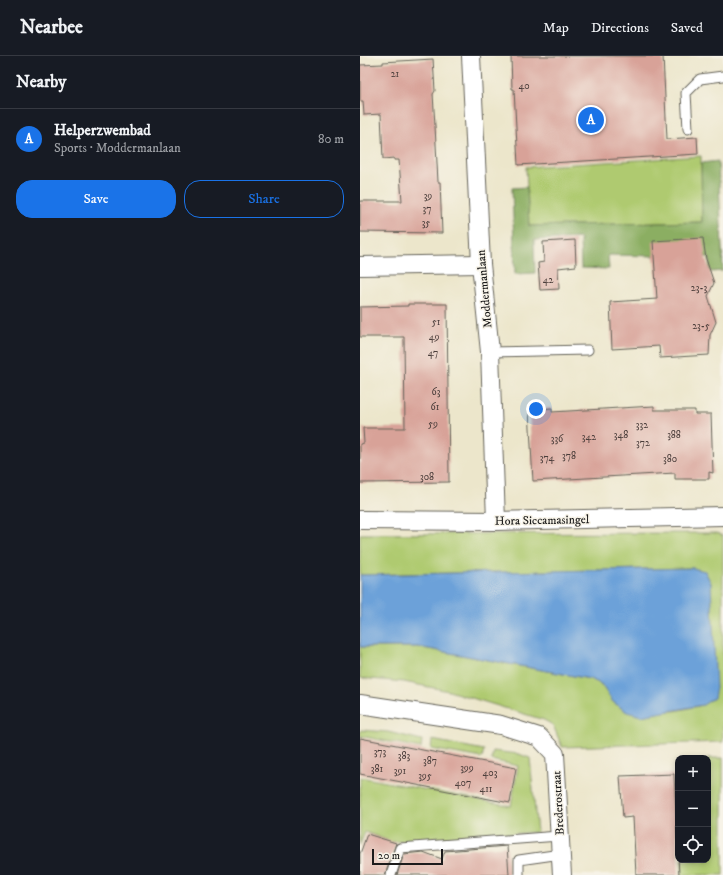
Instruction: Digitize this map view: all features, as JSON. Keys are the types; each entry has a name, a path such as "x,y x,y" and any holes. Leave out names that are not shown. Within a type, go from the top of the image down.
{"street":[{"name":"Moddermanlaan","path":"471,56 481,264 490,352 496,521"},
{"path":"360,266 481,264"},
{"name":"Hora Siccamasingel","path":"360,520 496,521 723,516"},
{"name":"Brederostraat","path":"360,704 502,725 539,737 555,754 562,875"}],"lane":[{"path":"688,129 686,93 700,79 723,76"},
{"path":"490,352 588,350"},
{"path":"391,875 400,848 560,845"},
{"path":"519,875 518,860 560,845"}],"green space":[{"path":"701,156 702,222 529,226 526,167"},
{"path":"718,161 723,271 710,272 709,257 608,255 609,269 581,268 580,238 534,240 535,273 515,274 512,188 527,187 529,226 702,222 701,163"},
{"path":"717,533 723,536 723,742 562,747 553,725 544,720 449,691 404,682 360,678 360,647 418,647 590,679 601,684 613,702 627,712 675,711 703,705 693,568 360,575 360,534"},
{"path":"361,730 388,732 422,740 421,748 360,736"},
{"path":"432,740 484,750 482,758 431,749"},
{"path":"493,751 519,754 530,758 537,832 392,842 365,832 360,845 360,777 511,806 518,766 491,760"},
{"path":"711,758 723,758 723,875 682,875 681,863 711,863"}],"water":[{"path":"693,568 705,571 711,583 716,688 714,698 703,705 641,716 627,712 613,702 601,684 590,679 418,647 360,647 360,575"}],"building":[{"path":"511,56 663,56 667,139 697,137 698,154 518,165"},
{"path":"433,59 435,91 433,94 438,182 440,182 442,233 360,232 360,201 402,201 399,160 394,160 394,158 383,159 381,114 364,115 363,101 360,101 360,65"},
{"path":"703,238 706,259 714,283 708,296 716,322 710,335 709,355 660,358 659,346 612,349 610,302 657,299 653,241"},
{"path":"575,240 576,266 558,268 559,289 540,290 538,263 544,262 543,242"},
{"path":"408,304 447,304 449,482 360,483 360,444 364,443 363,428 405,428 404,337 360,337 360,307 408,306"},
{"path":"654,406 654,410 695,410 695,414 711,414 713,473 709,472 709,479 675,479 675,473 533,481 529,410 552,408 552,412"},
{"path":"360,738 516,768 510,803 360,774"},
{"path":"674,774 675,863 678,863 679,875 636,875 633,817 623,818 620,776"},
{"path":"367,834 396,843 385,875 360,875 360,854"},
{"path":"507,846 509,875 397,875 404,854 423,852 442,859 445,851"}],"place":[{"name":"Helperzwembad","path":"591,120"}]}
